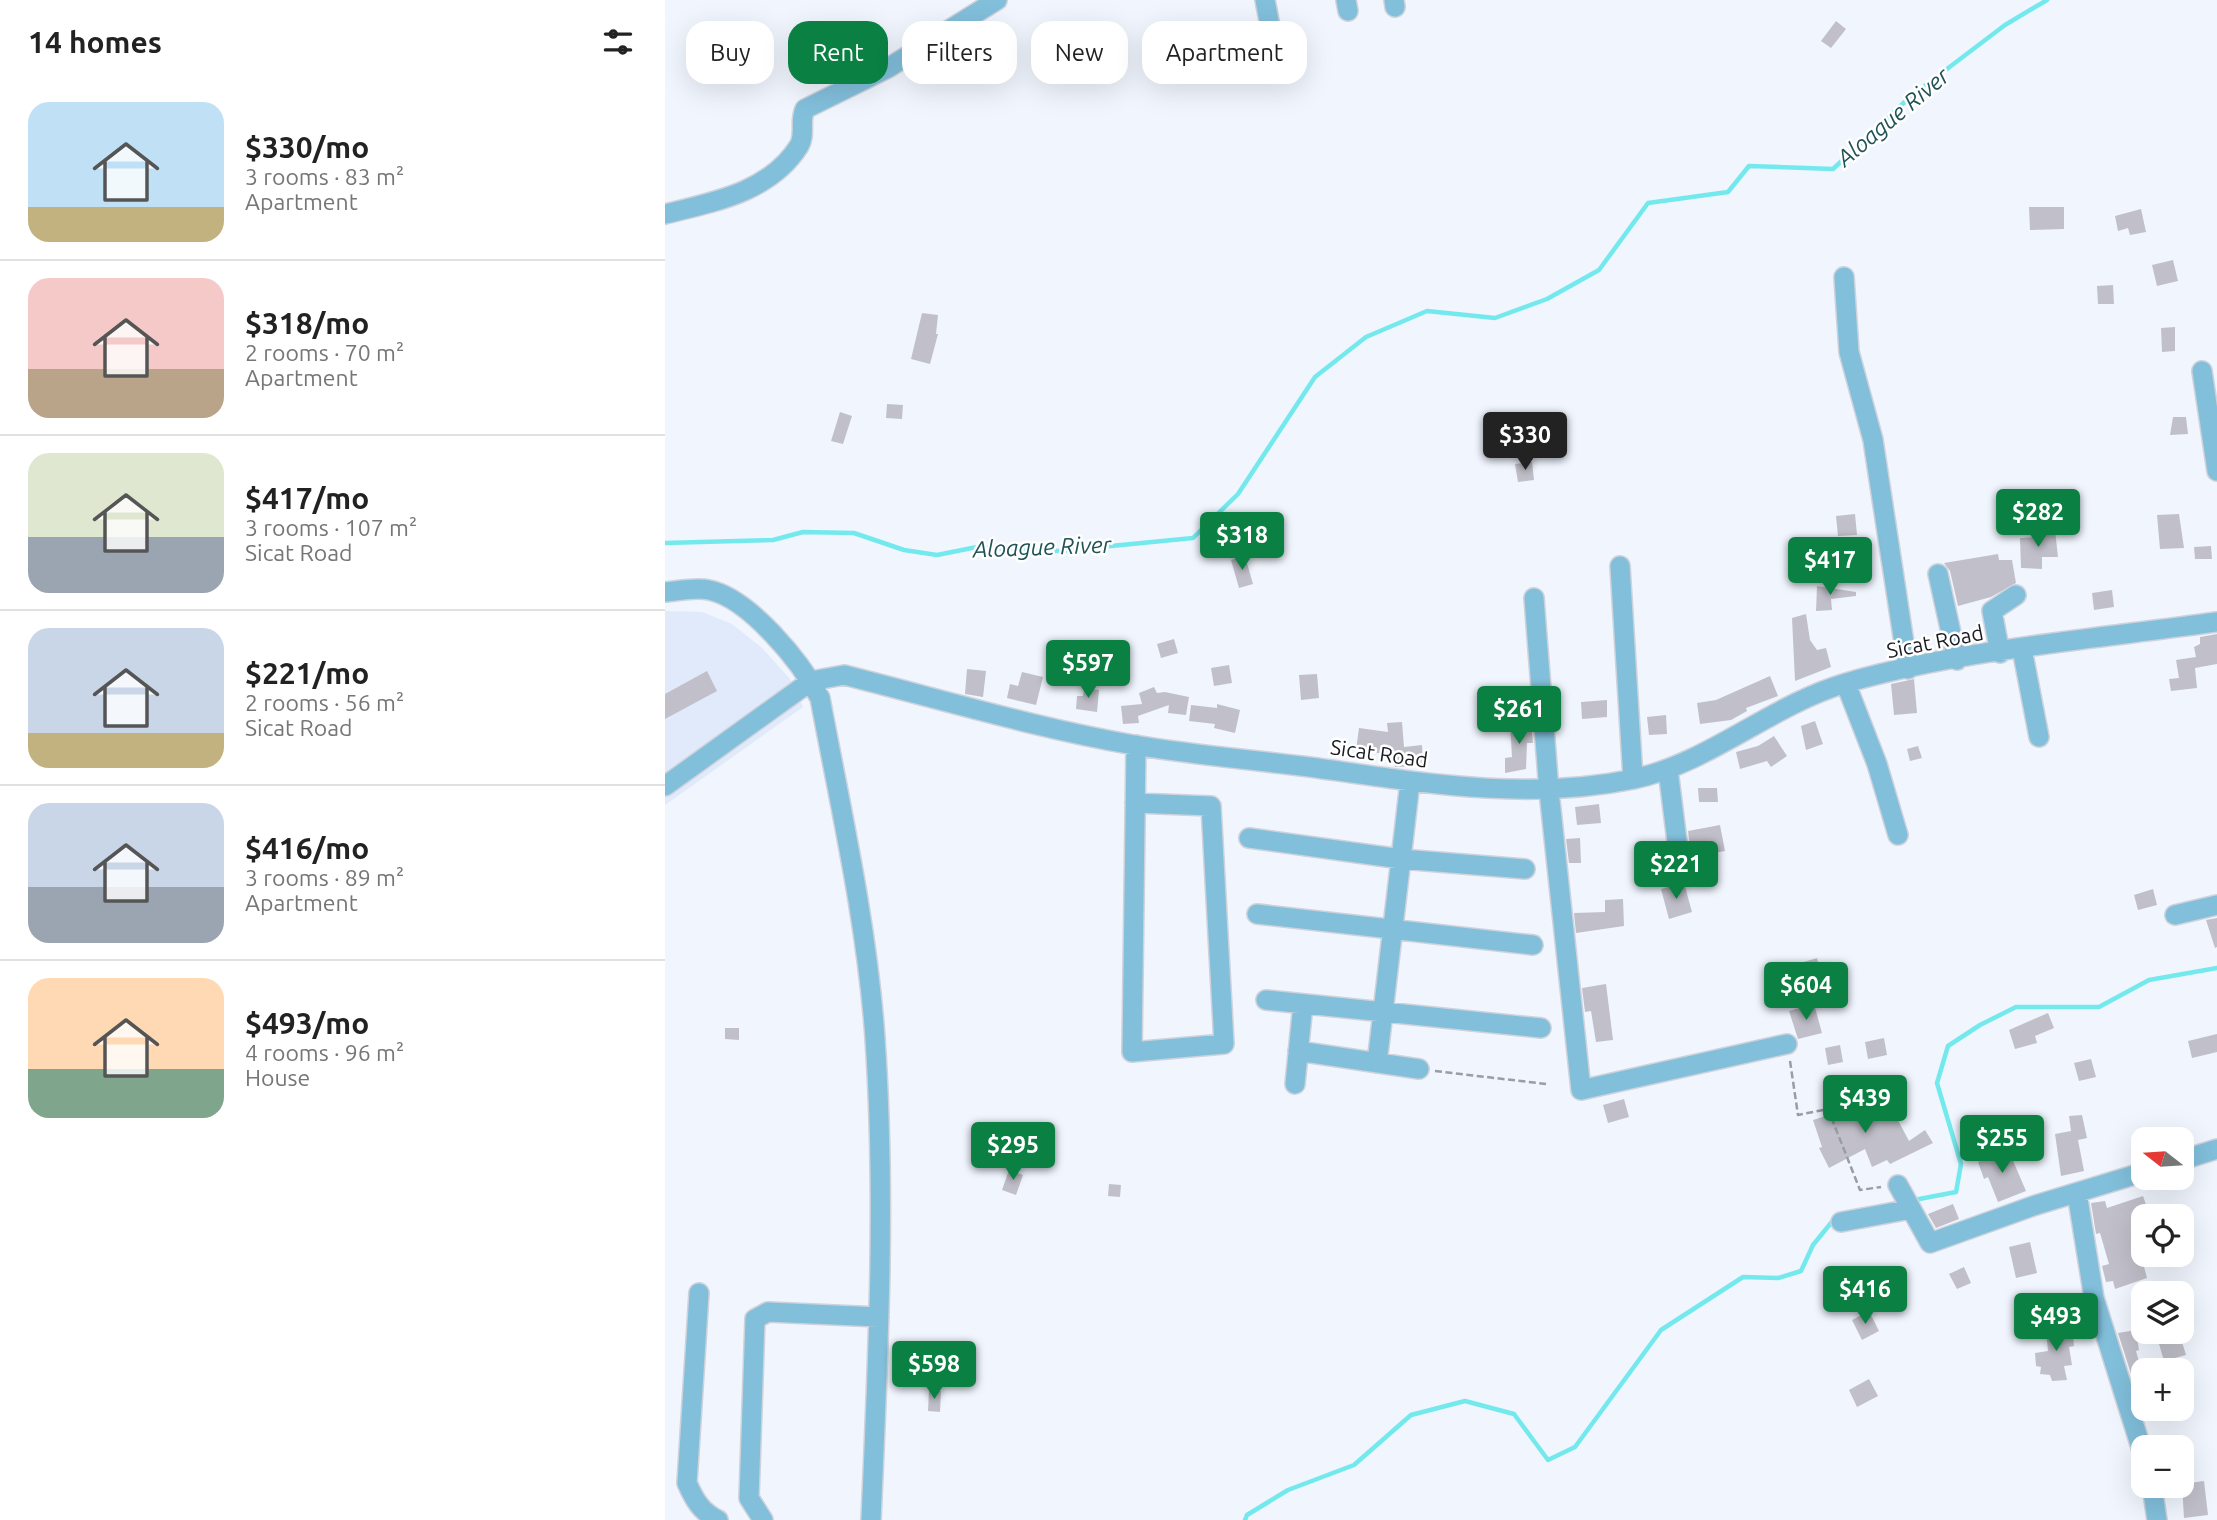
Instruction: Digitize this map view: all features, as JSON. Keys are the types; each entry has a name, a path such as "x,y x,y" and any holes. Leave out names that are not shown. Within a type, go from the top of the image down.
{"street":[{"path":"665,214 730,197 778,170 800,145 805,109 899,62 997,0"},
{"path":"1265,0 1269,21"},
{"path":"1844,277 1849,352 1873,440 1908,669"},
{"path":"2202,371 2217,471"},
{"path":"1620,566 1633,779"},
{"path":"1938,574 1957,660"},
{"path":"665,592 708,589 750,610 811,681 823,710 870,993 881,1209 871,1520"},
{"path":"2000,653 1992,611 2016,595"},
{"path":"1534,598 1549,791 1581,1090 1787,1044"},
{"name":"Sicat Road","path":"811,681 844,675 1060,730 1136,745 1410,782 1480,789 1549,791 1633,779 1668,770 1733,740 1813,695 1846,684 1908,669 2022,649 2217,622"},
{"path":"2022,649 2039,737"},
{"path":"665,786 811,681"},
{"path":"1846,684 1877,764 1898,835"},
{"path":"1135,803 1211,806 1224,1044 1132,1052 1135,803 1136,745"},
{"path":"1668,770 1680,865"},
{"path":"1377,1063 1410,782"},
{"path":"1249,838 1401,859 1525,869"},
{"path":"2175,915 2217,905"},
{"path":"1257,914 1533,945"},
{"path":"1266,1000 1541,1028"},
{"path":"1295,1084 1303,1004"},
{"path":"1298,1051 1419,1069"},
{"path":"2195,1156 2217,1149"},
{"path":"1898,1185 1930,1243 2131,1176"},
{"path":"2077,1193 2094,1298 2137,1435"},
{"path":"1841,1222 1911,1209"},
{"path":"699,1293 687,1483 695,1501 708,1515 718,1520"},
{"path":"763,1520 749,1498 755,1319 768,1312 879,1317"},
{"path":"2154,1498 2157,1520"}],"path":[{"path":"1787,1044 1798,1115 1828,1109 1860,1189 1898,1185"},
{"path":"1419,1069 1546,1084"}],"shaded area":[{"path":"665,611 702,612 732,624 762,648 790,679 803,707 665,805"}],"building":[{"path":"1836,21 1846,29 1831,48 1821,41"},
{"path":"2029,207 2064,207 2064,229 2030,230"},
{"path":"2141,209 2146,232 2130,235 2128,228 2118,231 2115,216"},
{"path":"2173,260 2178,281 2157,286 2152,265"},
{"path":"2113,285 2114,304 2098,304 2097,286"},
{"path":"922,313 938,315 938,334 930,364 911,359"},
{"path":"2175,327 2175,351 2162,352 2161,328"},
{"path":"887,404 903,405 902,419 886,418"},
{"path":"840,412 852,416 843,444 831,441"},
{"path":"2173,417 2186,417 2188,434 2170,435"},
{"path":"1532,462 1534,480 1518,482 1515,464"},
{"path":"1855,514 1857,535 1838,536 1836,516"},
{"path":"2179,514 2184,548 2160,549 2157,515"},
{"path":"2055,530 2058,557 2042,557 2042,569 2021,568 2020,538 2036,537 2036,531"},
{"path":"2211,546 2212,559 2195,559 2194,547"},
{"path":"1998,554 1999,560 2012,560 2016,583 1991,597 1958,606 1950,571 1944,563"},
{"path":"1245,556 1253,584 1239,588 1231,560"},
{"path":"1817,586 1856,592 1856,596 1831,599 1832,610 1816,611"},
{"path":"2112,590 2114,607 2094,610 2092,593"},
{"path":"1806,614 1810,640 1817,650 1826,648 1831,667 1795,681 1792,618"},
{"path":"2217,634 2217,664 2195,668 2197,688 2171,691 2169,679 2179,678 2176,660 2196,657 2194,647 2200,644 2200,637"},
{"path":"1174,639 1178,653 1161,658 1157,644"},
{"path":"1229,665 1232,683 1214,686 1211,668"},
{"path":"967,669 986,671 983,697 965,694"},
{"path":"707,671 717,691 665,719 665,694"},
{"path":"1022,672 1043,677 1036,705 1007,698 1010,684 1018,686"},
{"path":"1317,674 1319,698 1301,700 1299,675"},
{"path":"1770,676 1778,696 1746,708 1747,711 1731,720 1700,724 1697,703 1716,700"},
{"path":"1914,679 1917,713 1894,715 1891,684"},
{"path":"1154,687 1157,693 1189,697 1186,715 1168,713 1169,705 1138,716 1139,723 1123,724 1121,706 1142,704 1139,693"},
{"path":"1084,688 1099,690 1097,712 1076,709 1077,696 1083,696"},
{"path":"1607,700 1607,717 1582,719 1581,702"},
{"path":"1217,704 1240,710 1235,733 1214,728 1215,724 1189,721 1191,705 1217,708"},
{"path":"1666,715 1667,734 1649,735 1647,717"},
{"path":"1531,721 1533,743 1527,743 1526,769 1505,773 1505,758 1512,757 1510,722"},
{"path":"1815,721 1823,744 1806,750 1801,726"},
{"path":"1402,722 1404,747 1422,745 1423,766 1395,767 1392,755 1356,750 1359,728 1388,732 1387,723"},
{"path":"1774,736 1787,756 1771,767 1767,761 1740,769 1736,752 1758,746"},
{"path":"1918,746 1922,758 1910,761 1907,749"},
{"path":"1698,788 1717,788 1718,802 1699,802"},
{"path":"1599,804 1601,823 1577,825 1575,807"},
{"path":"1720,825 1725,851 1691,857 1688,831"},
{"path":"1580,838 1581,863 1569,863 1566,839"},
{"path":"1684,883 1692,912 1669,919 1661,889"},
{"path":"2153,889 2157,905 2138,910 2134,895"},
{"path":"1623,899 1624,926 1576,933 1574,913 1605,912 1605,900"},
{"path":"2217,918 2217,947 2215,948 2206,920"},
{"path":"1817,958 1823,981 1804,987 1797,964"},
{"path":"1606,984 1613,1040 1596,1042 1591,1011 1585,1012 1582,988"},
{"path":"1814,1004 1822,1033 1798,1039 1789,1011"},
{"path":"2048,1013 2054,1028 2035,1036 2037,1043 2015,1049 2009,1030"},
{"path":"725,1028 739,1028 739,1040 725,1039"},
{"path":"2217,1034 2217,1052 2192,1058 2188,1041"},
{"path":"1884,1038 1887,1055 1868,1059 1865,1042"},
{"path":"1840,1045 1843,1062 1828,1065 1825,1048"},
{"path":"2091,1059 2096,1077 2079,1081 2074,1063"},
{"path":"1850,1093 1859,1119 1889,1103 1909,1141 1925,1130 1933,1143 1890,1164 1887,1160 1872,1167 1865,1149 1829,1168 1819,1148 1822,1147 1813,1120 1835,1113 1830,1100"},
{"path":"1624,1099 1629,1117 1608,1123 1603,1105"},
{"path":"2082,1115 2087,1138 2078,1140 2084,1171 2061,1176 2055,1134 2071,1131 2069,1116"},
{"path":"2008,1149 2026,1191 1998,1202 1988,1177 1984,1179 1978,1162"},
{"path":"1009,1170 1023,1175 1016,1195 1002,1190"},
{"path":"1109,1184 1121,1185 1120,1197 1108,1196"},
{"path":"2143,1196 2146,1204 2131,1204 2131,1267 2144,1267 2147,1278 2131,1281 2131,1284 2115,1289 2113,1281 2106,1282 2102,1266 2109,1264 2100,1233 2096,1234 2091,1203 2105,1201 2107,1208"},
{"path":"1953,1204 1959,1219 1936,1228 1928,1214"},
{"path":"2030,1242 2037,1273 2016,1278 2009,1247"},
{"path":"1964,1267 1971,1283 1957,1289 1949,1274"},
{"path":"1869,1311 1879,1331 1862,1340 1852,1320"},
{"path":"2072,1325 2074,1346 2069,1347 2072,1365 2064,1366 2067,1380 2052,1381 2050,1375 2040,1374 2041,1367 2036,1366 2035,1353 2048,1351 2046,1329"},
{"path":"2131,1331 2131,1344 2138,1344 2138,1358 2131,1358 2131,1374 2118,1333"},
{"path":"2159,1344 2183,1344 2186,1355 2163,1358"},
{"path":"1869,1379 1878,1396 1857,1407 1849,1390"},
{"path":"929,1390 941,1391 940,1412 928,1411"},
{"path":"2204,1481 2208,1515 2184,1518 2183,1498 2194,1498 2194,1482"}],"waterway":[{"name":"Aloague River","path":"665,543 773,540 803,532 854,533 904,550 937,555 977,547 1060,551 1193,538 1238,494 1315,377 1366,337 1427,311 1495,318 1547,299 1599,270 1648,203 1728,192 1749,166 1833,169 1910,97 2005,25 2047,0"},
{"path":"1914,1200 1956,1192 1961,1164 1937,1083 1948,1046 1980,1025 2016,1007 2099,1007 2149,980 2217,968"},
{"path":"1245,1520 1247,1515 1288,1490 1354,1465 1411,1415 1465,1401 1514,1414 1548,1460 1575,1447 1661,1330 1743,1277 1778,1278 1801,1271 1813,1245 1835,1218"}]}
